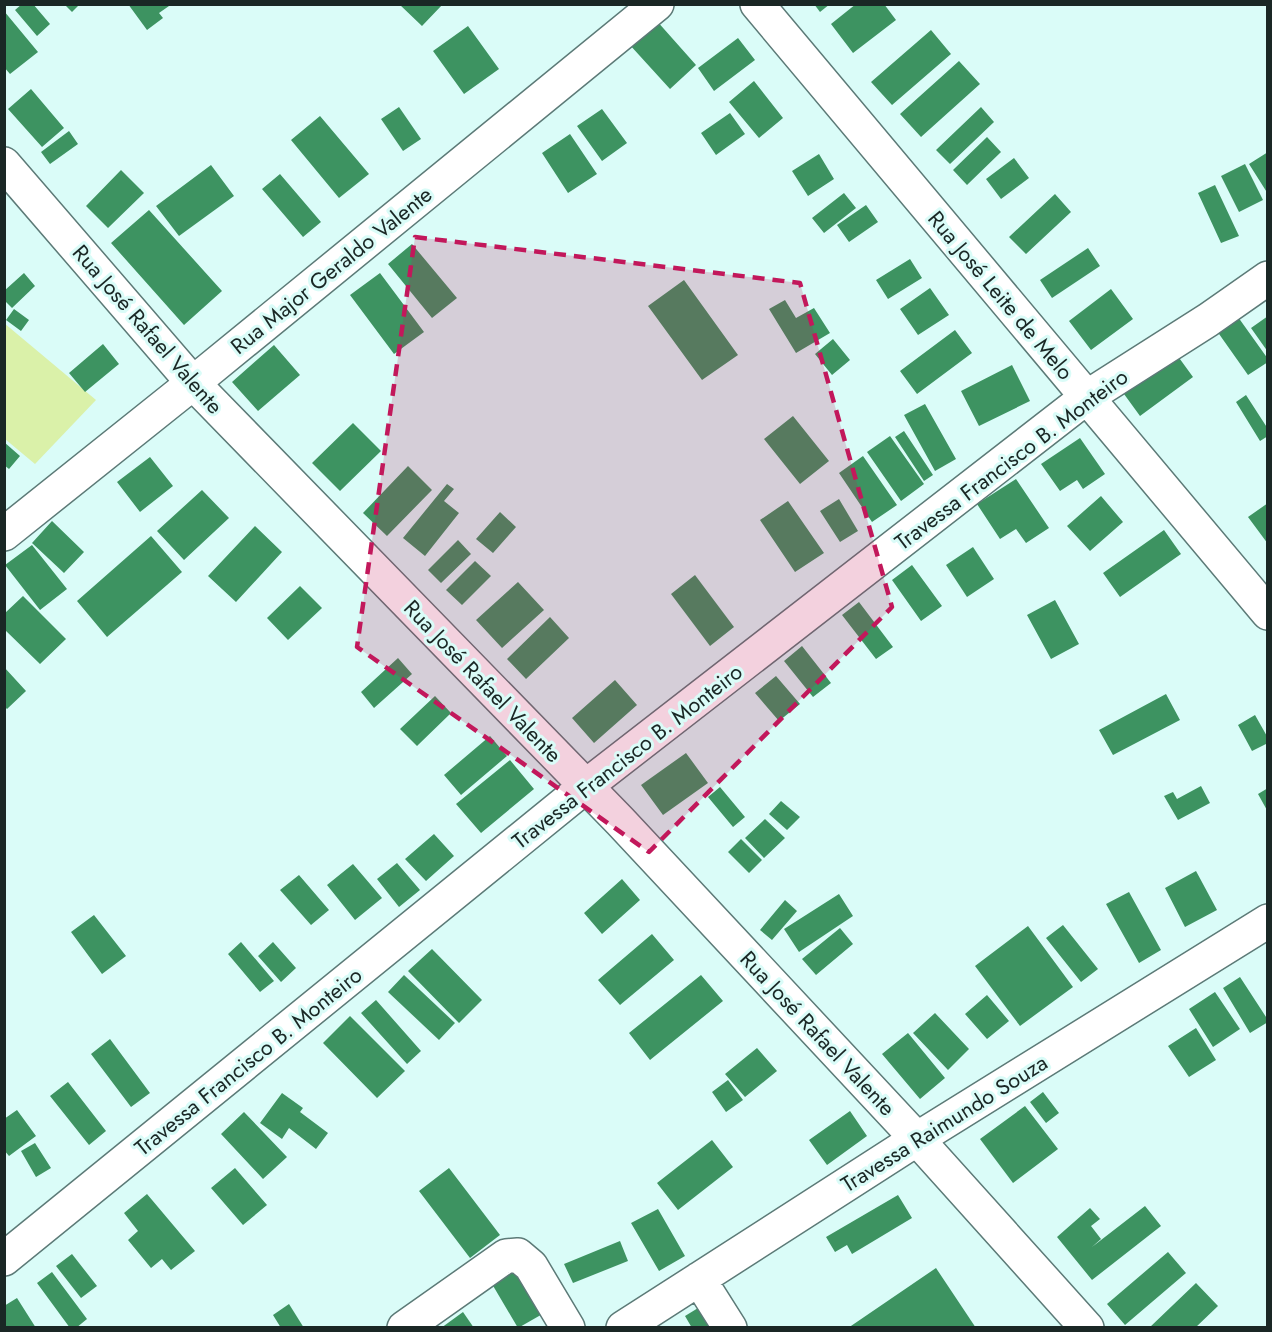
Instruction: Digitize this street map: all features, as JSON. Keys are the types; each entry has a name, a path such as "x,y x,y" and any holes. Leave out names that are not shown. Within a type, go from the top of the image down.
{"street":[{"name":"Rua Major Geraldo Valente","path":"4,534 193,383 657,4"},
{"name":"Rua José Leite de Melo","path":"757,4 1268,613"},
{"name":"Rua José Rafael Valente","path":"4,164 193,383 586,786 917,1139 1087,1328"},
{"name":"Travessa Francisco B. Monteiro","path":"4,1258 586,786 1087,397 1208,320 1268,278"},
{"name":"Travessa Raimundo Souza","path":"623,1328 917,1139 1268,921"},
{"path":"404,1328 506,1256 518,1256 531,1266 568,1328"},
{"path":"699,1279 730,1328"}],"highlighted area":[{"path":"415,237 800,283 892,607 649,852 357,647"}],"green space":[{"path":"4,323 96,400 35,464 5,439"}],"building":[{"path":"22,4 33,4 50,24 37,36 15,10"},
{"path":"64,4 80,4 72,12"},
{"path":"128,4 168,4 169,6 159,13 163,18 147,30"},
{"path":"399,4 443,4 422,26"},
{"path":"814,4 830,4 820,12"},
{"path":"856,4 884,4 896,20 853,53 831,24"},
{"path":"4,11 38,52 10,74 4,67"},
{"path":"656,20 696,65 670,89 629,44"},
{"path":"468,26 499,69 464,94 433,51"},
{"path":"931,30 951,54 892,105 871,82"},
{"path":"738,38 755,60 714,91 698,68"},
{"path":"959,61 980,84 921,137 900,114"},
{"path":"754,81 783,118 759,138 729,102"},
{"path":"31,89 64,128 42,147 8,109"},
{"path":"399,107 421,139 403,151 381,119"},
{"path":"981,107 994,122 950,164 936,150"},
{"path":"602,109 627,143 602,161 577,126"},
{"path":"730,113 745,134 716,155 701,133"},
{"path":"320,116 369,174 339,198 291,140"},
{"path":"69,131 78,144 50,164 41,152"},
{"path":"570,134 597,174 568,193 542,153"},
{"path":"987,137 1001,152 967,185 953,170"},
{"path":"1268,152 1268,194 1249,164"},
{"path":"819,154 834,179 808,196 792,171"},
{"path":"1014,158 1029,178 1001,199 986,179"},
{"path":"1245,164 1263,200 1239,212 1221,176"},
{"path":"211,165 234,196 179,236 156,206"},
{"path":"121,170 144,193 108,228 86,206"},
{"path":"280,174 321,222 303,237 262,189"},
{"path":"1215,185 1239,236 1221,243 1198,193"},
{"path":"844,193 856,208 824,233 812,218"},
{"path":"1055,194 1071,212 1026,254 1009,237"},
{"path":"866,205 878,222 849,242 837,225"},
{"path":"149,210 222,291 184,325 111,243"},
{"path":"412,244 457,298 432,318 388,264"},
{"path":"1088,248 1100,266 1052,298 1040,280"},
{"path":"910,259 922,278 888,299 876,280"},
{"path":"24,273 35,286 12,308 4,300 4,291"},
{"path":"380,273 424,332 394,354 350,295"},
{"path":"684,280 738,355 702,380 648,306"},
{"path":"930,288 949,315 918,335 900,309"},
{"path":"1111,289 1133,319 1091,350 1069,321"},
{"path":"785,300 796,318 814,308 830,333 796,353 769,309"},
{"path":"14,309 29,320 21,331 6,320"},
{"path":"1233,310 1268,359 1268,362 1248,375 1212,324"},
{"path":"1268,316 1268,352 1251,328"},
{"path":"955,330 972,353 917,394 900,371"},
{"path":"833,339 850,360 832,375 815,354"},
{"path":"103,344 119,364 85,392 69,373"},
{"path":"274,345 300,375 258,411 232,382"},
{"path":"1177,355 1193,377 1140,416 1124,394"},
{"path":"1012,365 1030,401 979,426 961,391"},
{"path":"1246,395 1268,429 1268,436 1260,441 1236,402"},
{"path":"925,404 956,459 935,471 904,415"},
{"path":"793,416 829,461 800,484 764,439"},
{"path":"353,423 381,451 340,491 312,463"},
{"path":"904,431 933,475 924,481 895,437"},
{"path":"890,436 924,484 901,501 867,452"},
{"path":"1080,438 1105,474 1083,489 1077,480 1060,491 1041,464"},
{"path":"4,442 20,456 9,469 4,465"},
{"path":"863,456 897,505 872,522 839,473"},
{"path":"150,457 173,486 140,512 117,482"},
{"path":"408,466 432,490 387,536 363,513"},
{"path":"1016,479 1049,528 1026,543 1016,529 1000,539 977,504"},
{"path":"447,484 454,489 444,501 459,513 425,556 403,538"},
{"path":"202,490 229,518 184,560 157,531"},
{"path":"1101,496 1123,522 1090,551 1067,526"},
{"path":"839,499 858,531 840,542 820,511"},
{"path":"788,501 824,553 795,572 760,520"},
{"path":"1268,503 1268,544 1248,517"},
{"path":"500,512 516,527 493,553 476,539"},
{"path":"52,521 84,552 64,573 32,543"},
{"path":"255,526 282,552 236,602 208,576"},
{"path":"1164,530 1181,554 1120,597 1103,573"},
{"path":"151,536 182,572 107,637 77,601"},
{"path":"458,540 471,554 441,583 428,570"},
{"path":"32,545 67,589 40,610 5,565"},
{"path":"973,547 994,579 967,597 946,565"},
{"path":"475,561 491,576 462,605 446,590"},
{"path":"912,565 942,606 921,621 892,580"},
{"path":"695,575 734,627 710,646 671,594"},
{"path":"518,582 544,610 502,648 476,620"},
{"path":"300,586 322,608 288,640 267,618"},
{"path":"23,596 66,639 40,664 4,629 4,614"},
{"path":"1055,600 1079,644 1051,659 1027,615"},
{"path":"859,602 893,647 876,659 842,615"},
{"path":"550,617 569,638 526,679 507,659"},
{"path":"802,646 831,683 813,697 784,661"},
{"path":"398,658 412,674 374,708 361,692"},
{"path":"4,667 26,691 7,709 4,706"},
{"path":"776,676 800,704 779,721 755,693"},
{"path":"615,680 637,705 594,743 572,718"},
{"path":"1166,694 1180,720 1113,755 1099,730"},
{"path":"435,696 451,713 417,746 400,729"},
{"path":"1255,715 1268,738 1268,743 1252,751 1238,725"},
{"path":"490,736 507,756 461,795 444,775"},
{"path":"686,753 708,783 663,815 641,785"},
{"path":"510,760 534,789 481,833 456,804"},
{"path":"1201,786 1210,803 1178,820 1164,796 1173,792 1177,799"},
{"path":"720,787 745,817 733,827 708,797"},
{"path":"1268,788 1268,812 1258,794"},
{"path":"781,801 800,817 787,830 769,814"},
{"path":"765,819 785,838 764,858 745,838"},
{"path":"434,834 454,856 426,881 405,859"},
{"path":"741,839 762,860 749,873 728,852"},
{"path":"397,863 420,890 399,907 377,879"},
{"path":"353,864 382,898 355,920 327,885"},
{"path":"1196,871 1217,910 1185,927 1165,888"},
{"path":"299,875 329,910 311,925 280,890"},
{"path":"622,879 640,900 602,934 584,913"},
{"path":"1129,892 1161,950 1139,963 1106,904"},
{"path":"839,894 853,916 799,952 784,929"},
{"path":"785,900 797,911 772,940 760,930"},
{"path":"94,915 126,956 102,974 71,932"},
{"path":"1063,925 1098,969 1081,982 1046,938"},
{"path":"1028,926 1073,987 1020,1026 975,966"},
{"path":"840,928 853,944 816,975 802,959"},
{"path":"652,934 674,960 620,1005 598,980"},
{"path":"241,942 274,981 260,992 228,954"},
{"path":"273,942 296,968 281,982 258,956"},
{"path":"432,949 482,1000 459,1023 408,971"},
{"path":"404,975 455,1023 439,1040 388,992"},
{"path":"701,975 723,1001 650,1060 629,1033"},
{"path":"1240,977 1268,1020 1250,1033 1223,988"},
{"path":"1215,992 1240,1029 1213,1047 1189,1009"},
{"path":"987,995 1009,1021 987,1039 965,1014"},
{"path":"376,1000 421,1051 407,1064 361,1013"},
{"path":"935,1013 969,1049 948,1070 913,1033"},
{"path":"350,1016 405,1071 377,1098 323,1043"},
{"path":"1196,1028 1216,1060 1189,1077 1168,1046"},
{"path":"908,1033 945,1078 920,1099 882,1054"},
{"path":"110,1039 150,1093 131,1107 91,1054"},
{"path":"757,1048 777,1071 745,1097 725,1074"},
{"path":"728,1080 743,1100 726,1112 712,1092"},
{"path":"68,1082 106,1131 89,1145 50,1096"},
{"path":"1043,1092 1059,1113 1046,1123 1030,1102"},
{"path":"282,1093 303,1108 300,1112 328,1133 316,1149 289,1128 282,1139 260,1123"},
{"path":"1025,1106 1058,1149 1013,1183 980,1139"},
{"path":"17,1110 36,1136 9,1156 4,1150 4,1119"},
{"path":"850,1111 867,1136 827,1165 809,1140"},
{"path":"244,1112 287,1157 263,1179 221,1134"},
{"path":"712,1140 733,1167 678,1210 657,1183"},
{"path":"35,1143 51,1168 36,1177 21,1151"},
{"path":"235,1168 267,1205 243,1225 211,1188"},
{"path":"449,1168 500,1235 470,1258 419,1191"},
{"path":"147,1194 195,1251 171,1270 162,1259 151,1268 128,1240 138,1231 124,1213"},
{"path":"898,1195 912,1218 852,1254 847,1245 835,1252 826,1237"},
{"path":"1145,1206 1161,1226 1092,1280 1057,1237 1090,1208 1100,1219 1091,1226 1101,1239 1092,1247"},
{"path":"658,1209 685,1256 659,1271 631,1223"},
{"path":"620,1241 628,1261 573,1283 564,1264"},
{"path":"1168,1252 1186,1273 1125,1325 1107,1304"},
{"path":"72,1254 97,1286 81,1298 56,1266"},
{"path":"520,1268 546,1312 518,1328 492,1284"},
{"path":"936,1268 976,1328 848,1328"},
{"path":"52,1272 87,1319 76,1328 70,1328 37,1283"},
{"path":"1196,1283 1218,1306 1195,1328 1149,1328"},
{"path":"17,1298 36,1328 4,1328 4,1306"},
{"path":"289,1304 304,1328 281,1328 273,1315"},
{"path":"703,1305 717,1328 692,1328 685,1316"},
{"path":"463,1312 474,1328 441,1328"}]}
